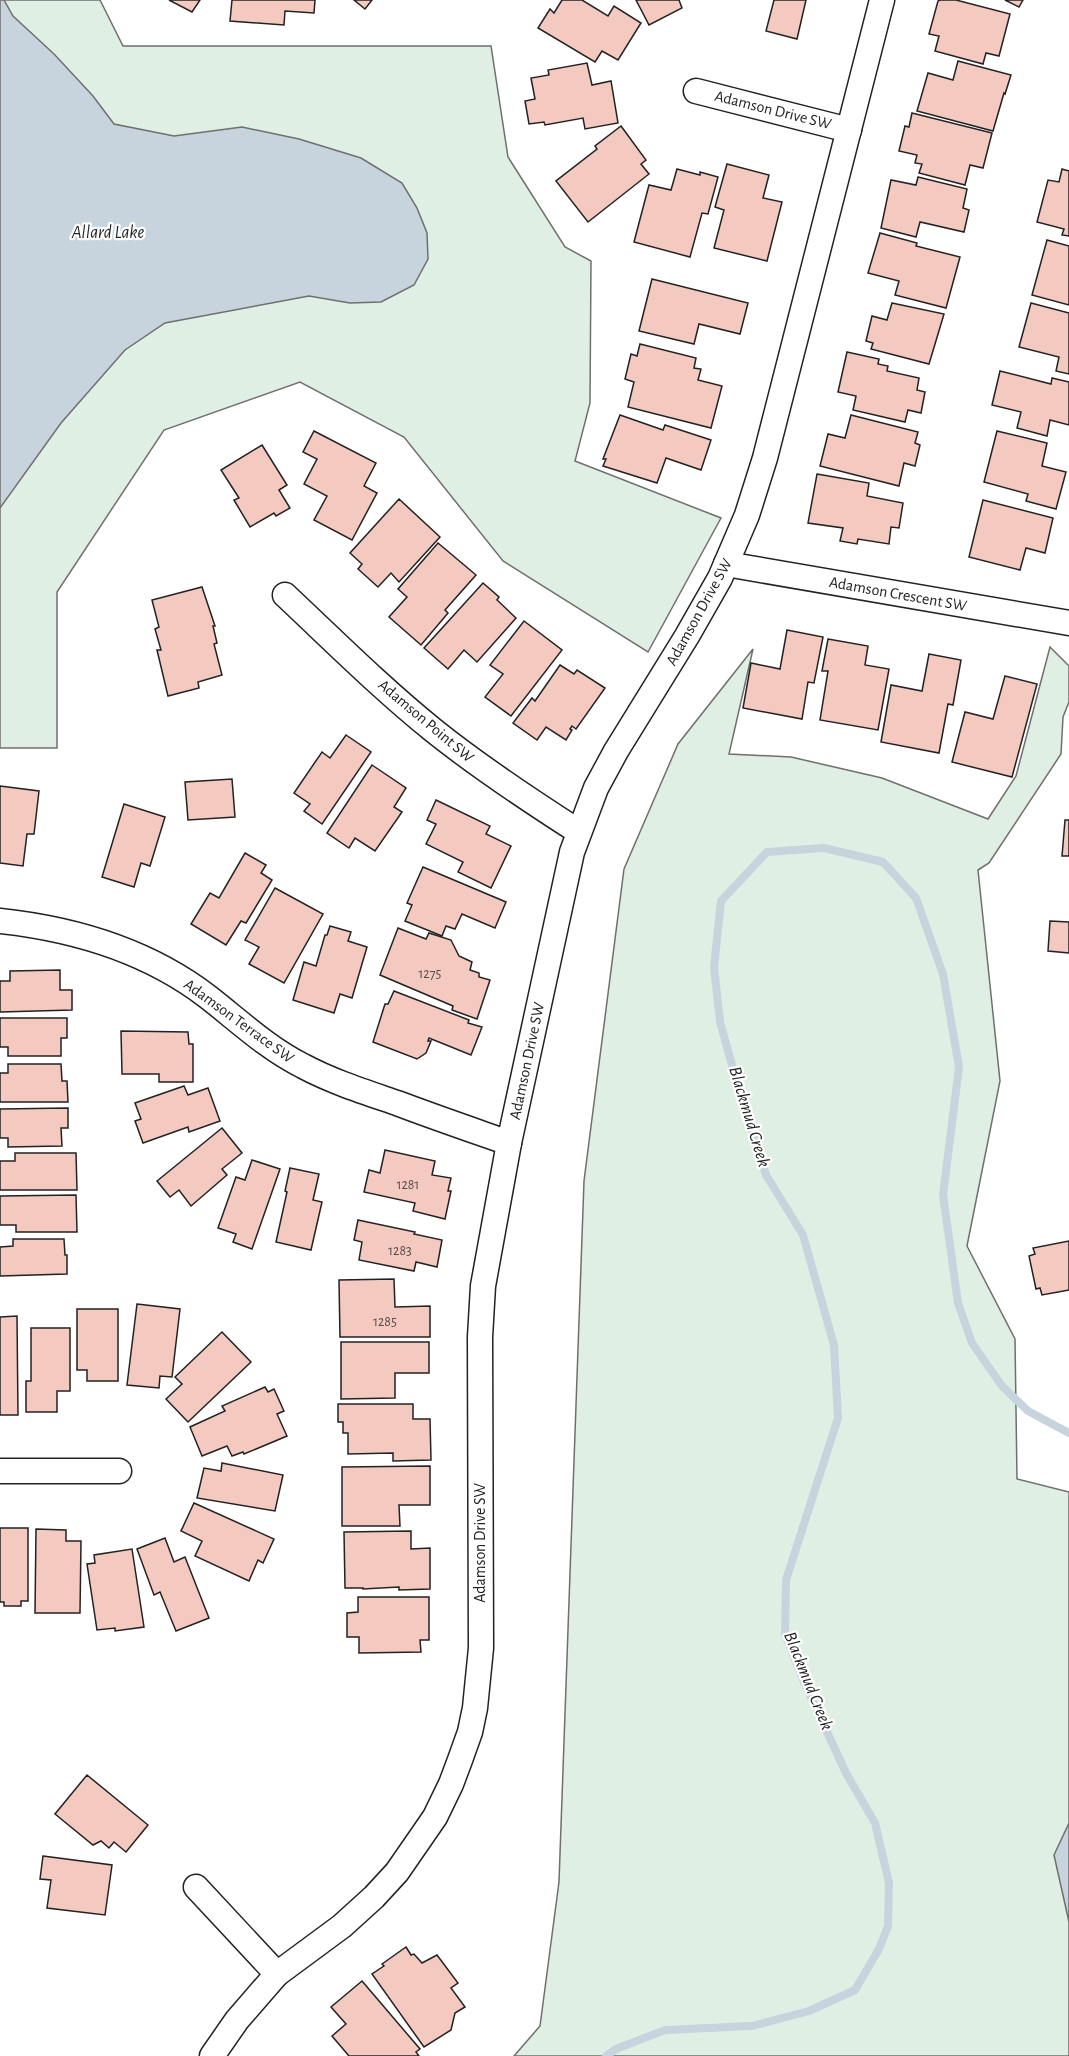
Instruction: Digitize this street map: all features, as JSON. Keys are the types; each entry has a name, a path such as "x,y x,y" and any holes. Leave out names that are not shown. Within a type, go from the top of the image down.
{"street":[{"name":"Adamson Drive SW","path":"212,2056 237,2020 277,1974 342,1926 397,1872 435,1817 451,1784 470,1732 475,1708 481,1648 480,1337 483,1286 509,1143 572,852 596,788 616,751 687,636 726,564 747,515 765,458 882,0"},
{"name":"Adamson Drive SW","path":"696,91 849,130"},
{"name":"Adamson Crescent SW","path":"726,564 1069,623"},
{"name":"Adamson Point SW","path":"285,596 433,730 523,796 579,832"},
{"name":"Adamson Terrace SW","path":"0,921 76,934 122,949 160,966 206,995 259,1039 304,1067 363,1091 509,1143"},
{"path":"0,1471 119,1471"},
{"path":"196,1887 277,1974"}],"green space":[{"path":"0,0 100,0 123,46 491,46 508,157 565,247 591,261 590,403 575,461 721,518 648,652 503,561 404,437 300,382 164,430 57,592 57,748 0,748"},
{"path":"1050,647 1069,666 1069,702 1063,717 1061,754 989,863 978,870 1000,1081 967,1246 1015,1339 1017,1479 1069,1492 1069,2056 514,2056 540,2026 559,1882 584,1181 624,869 678,744 753,649 729,754 791,757 882,778 988,819 1016,776"}],"water":[{"name":"Allard Lake","path":"0,0 4,0 13,16 54,54 93,96 114,124 174,136 242,127 299,139 361,158 402,183 417,208 427,233 428,259 414,285 381,302 350,303 309,296 165,323 125,350 61,423 0,508"},
{"path":"1069,1823 1069,1922 1054,1855"}],"building":[{"path":"169,0 200,0 192,12"},
{"path":"232,0 315,0 314,13 285,11 284,25 230,21"},
{"path":"354,0 372,0 365,9"},
{"path":"562,0 582,0 608,16 614,6 641,23 618,60 602,51 595,62 538,28 550,9 554,13"},
{"path":"636,0 679,0 682,8 649,25"},
{"path":"774,0 806,0 797,39 766,31"},
{"path":"940,0 956,0 1010,14 999,56 986,53 983,64 935,51 939,36 929,34"},
{"path":"1005,0 1023,0 1019,7"},
{"path":"958,61 1011,75 993,131 917,111 928,73 953,80"},
{"path":"587,63 592,85 611,81 618,123 585,129 583,118 545,125 544,122 529,124 525,101 535,99 531,78 549,75 548,70"},
{"path":"912,113 992,133 983,168 970,165 965,185 919,173 922,164 915,163 917,155 899,151 905,126 909,127"},
{"path":"621,126 646,160 641,164 649,174 588,222 556,181 597,149 595,146"},
{"path":"727,164 769,175 763,198 782,202 767,261 714,248 724,210 715,207"},
{"path":"677,169 718,177 708,214 702,213 690,257 634,242 649,185 671,190"},
{"path":"1062,169 1069,171 1069,236 1062,235 1064,229 1037,222 1048,180 1059,182"},
{"path":"918,177 967,189 963,208 969,210 964,232 920,222 916,237 881,228 891,180 916,185"},
{"path":"880,233 917,243 916,246 960,257 946,308 895,295 899,281 868,273"},
{"path":"1047,240 1069,246 1069,305 1032,295"},
{"path":"652,279 748,303 740,334 699,324 694,344 639,331"},
{"path":"892,303 944,314 929,364 871,349 873,343 866,341 872,316 887,320"},
{"path":"1031,303 1069,313 1069,374 1056,371 1059,357 1019,347"},
{"path":"640,344 696,358 694,368 701,369 698,380 722,386 711,428 628,407 634,382 625,379 631,354 637,356"},
{"path":"847,352 879,359 878,364 888,366 887,371 919,378 917,390 925,392 921,413 908,410 905,422 853,410 856,396 838,392"},
{"path":"1000,371 1051,384 1052,378 1069,382 1069,425 1050,420 1047,436 1017,428 1021,412 992,405"},
{"path":"620,415 663,430 665,425 711,440 701,470 666,458 657,483 603,466 606,459 603,459"},
{"path":"851,415 918,432 915,443 920,445 915,466 904,463 899,486 820,466 828,434 845,438"},
{"path":"314,431 376,463 364,486 377,493 352,540 314,520 327,496 304,484 317,459 303,452"},
{"path":"997,431 1047,443 1042,466 1066,472 1056,509 1026,501 1028,494 984,482"},
{"path":"262,445 287,485 279,490 290,508 276,516 274,513 250,527 234,500 239,498 221,470"},
{"path":"817,474 869,483 867,496 903,503 899,528 891,527 889,544 858,539 857,544 840,541 843,528 808,523"},
{"path":"399,499 440,537 399,582 391,573 378,587 358,569 362,564 350,553"},
{"path":"983,500 1053,518 1045,553 1026,548 1020,570 969,557"},
{"path":"438,543 476,575 445,610 448,613 421,645 389,617 407,597 398,589"},
{"path":"483,583 499,597 497,600 516,618 477,662 464,650 448,669 424,648"},
{"path":"202,587 215,626 213,626 217,643 214,644 222,675 198,682 199,688 168,696 157,650 161,650 155,629 159,627 152,600"},
{"path":"524,621 562,650 511,716 485,697 503,674 490,665"},
{"path":"787,630 823,637 814,683 808,682 802,719 743,708 751,663 780,669"},
{"path":"828,639 868,646 865,665 889,669 878,730 820,720 828,671 822,671"},
{"path":"929,654 961,660 953,705 948,704 939,753 881,742 891,685 922,691"},
{"path":"560,665 574,674 577,670 605,688 576,729 572,726 566,740 546,727 537,740 513,723 532,698 535,701"},
{"path":"1005,676 1037,684 1012,777 952,762 965,712 993,719"},
{"path":"346,735 371,752 322,824 304,811 310,804 294,793 322,752 330,758"},
{"path":"372,765 406,788 394,807 402,812 375,851 355,838 349,848 327,833"},
{"path":"232,779 235,817 188,820 185,782"},
{"path":"0,786 39,791 34,834 27,834 23,866 0,863"},
{"path":"436,800 490,826 486,834 511,846 491,888 458,872 463,862 426,844 436,824 427,820"},
{"path":"124,804 165,817 150,866 141,863 134,887 102,877"},
{"path":"1065,820 1069,820 1069,856 1062,856"},
{"path":"245,853 266,865 261,873 272,880 246,923 241,921 226,945 191,924 210,893 219,898"},
{"path":"423,867 506,902 495,928 462,914 455,929 446,926 442,936 405,921 412,905 407,903"},
{"path":"275,888 323,914 284,983 249,964 259,947 245,940"},
{"path":"1050,921 1069,922 1069,953 1048,951"},
{"path":"330,926 351,932 348,941 367,947 352,998 340,994 334,1013 293,1000 304,962 316,966"},
{"path":"398,928 426,939 429,933 451,940 459,956 472,962 470,970 479,973 479,977 490,980 477,1019 452,1010 453,1006 380,975"},
{"path":"60,970 60,990 72,990 72,1010 0,1012 0,981 10,981 10,971"},
{"path":"394,991 482,1027 471,1055 429,1038 428,1041 431,1041 426,1053 417,1059 373,1042 385,1004 388,1004"},
{"path":"0,1018 67,1018 67,1038 61,1038 61,1056 8,1056 8,1047 0,1047"},
{"path":"121,1031 188,1032 189,1044 193,1044 193,1082 159,1082 159,1074 122,1074"},
{"path":"8,1064 61,1064 62,1081 67,1081 68,1102 0,1102 0,1073 8,1073"},
{"path":"184,1086 188,1095 208,1088 220,1121 189,1132 188,1127 143,1143 135,1121 141,1119 135,1103"},
{"path":"68,1108 68,1128 61,1128 62,1146 8,1147 8,1138 0,1138 0,1109"},
{"path":"222,1128 242,1153 222,1169 227,1175 191,1206 179,1190 170,1197 157,1181"},
{"path":"385,1150 435,1161 432,1175 451,1178 448,1191 451,1191 445,1219 413,1211 415,1203 364,1192 369,1170 380,1173"},
{"path":"15,1153 76,1153 77,1190 0,1190 0,1161 15,1161"},
{"path":"252,1160 280,1169 252,1249 233,1242 236,1234 218,1228 236,1177 245,1180"},
{"path":"290,1168 319,1174 313,1200 322,1202 311,1250 276,1242"},
{"path":"76,1195 77,1232 16,1232 16,1225 0,1225 0,1196"},
{"path":"358,1220 442,1240 437,1267 416,1262 414,1271 359,1260 362,1242 354,1240"},
{"path":"13,1239 64,1239 67,1274 0,1276 0,1247 13,1246"},
{"path":"1069,1241 1069,1290 1042,1295 1040,1288 1036,1289 1029,1256 1035,1254 1033,1248"},
{"path":"394,1279 395,1307 430,1306 430,1337 340,1337 339,1280"},
{"path":"137,1304 180,1309 172,1377 160,1376 159,1388 127,1385"},
{"path":"77,1309 118,1309 118,1381 87,1381 87,1370 77,1370"},
{"path":"17,1316 18,1415 0,1415 0,1317"},
{"path":"31,1328 70,1328 70,1391 57,1391 57,1412 26,1412 26,1381 31,1381"},
{"path":"222,1332 251,1362 188,1422 166,1399 182,1384 175,1377"},
{"path":"341,1342 429,1342 429,1373 395,1373 395,1398 341,1399"},
{"path":"265,1387 268,1392 274,1389 284,1411 277,1414 287,1436 244,1454 243,1452 232,1456 227,1446 202,1456 190,1427 225,1411 222,1406"},
{"path":"338,1404 413,1404 413,1419 430,1419 431,1460 393,1461 393,1453 348,1454 348,1433 343,1433 343,1422 338,1422"},
{"path":"222,1463 283,1475 275,1511 197,1498 204,1468 221,1471"},
{"path":"430,1466 430,1505 399,1505 400,1526 342,1526 342,1467"},
{"path":"194,1503 274,1539 263,1563 258,1560 249,1581 195,1556 202,1541 181,1531"},
{"path":"0,1528 28,1528 28,1601 21,1601 21,1606 4,1606 4,1602 0,1602"},
{"path":"36,1529 66,1530 66,1541 81,1541 80,1613 35,1613"},
{"path":"411,1531 411,1549 430,1548 430,1589 345,1588 344,1532"},
{"path":"165,1538 174,1562 185,1557 209,1618 176,1631 160,1592 154,1595 137,1549"},
{"path":"132,1549 144,1627 115,1631 115,1628 97,1630 87,1564 95,1563 94,1555"},
{"path":"358,1597 429,1597 429,1640 420,1640 421,1652 359,1653 359,1637 347,1637 347,1613 358,1612"},
{"path":"87,1775 148,1825 126,1852 114,1842 109,1848 101,1841 93,1845 55,1814"},
{"path":"43,1856 112,1865 105,1915 47,1908 51,1880 40,1879"},
{"path":"406,1947 411,1955 414,1954 422,1963 437,1955 458,1983 451,1988 465,2007 455,2013 451,2030 424,2047 372,1974"},
{"path":"362,1981 420,2049 416,2052 419,2056 349,2056 332,2036 346,2024 331,2007"}],"waterway":[{"name":"Blackmud Creek","path":"606,2056 616,2049 665,2030 752,2026 809,2011 855,1990 879,1949 888,1926 889,1883 875,1823 846,1773 804,1682 785,1634 786,1580 838,1418 834,1345 803,1235 766,1175 720,1022 714,967 721,901 767,852 824,848 883,862 916,898 943,974 959,1067 943,1195 958,1303 972,1343 1002,1386 1028,1411 1069,1433"}]}
